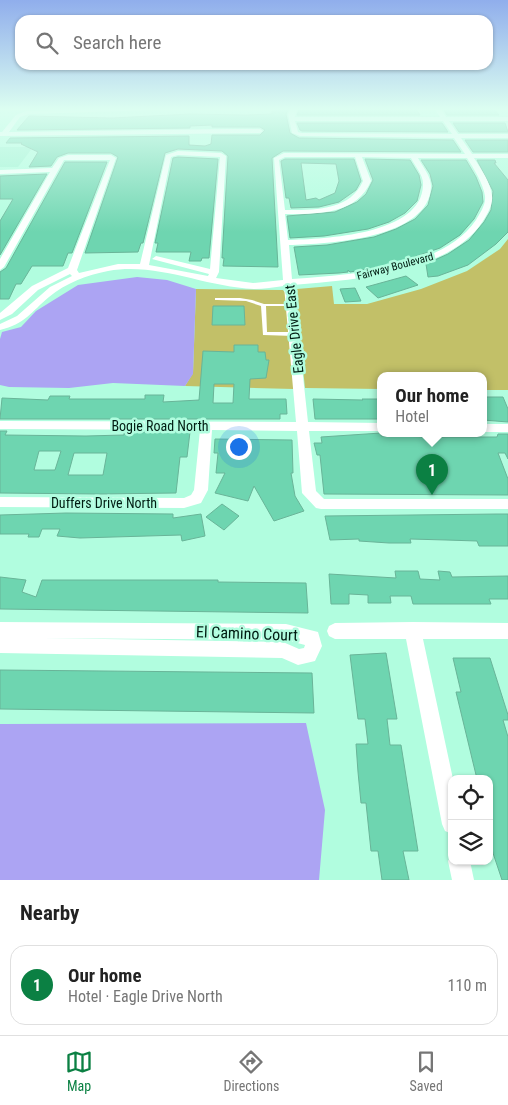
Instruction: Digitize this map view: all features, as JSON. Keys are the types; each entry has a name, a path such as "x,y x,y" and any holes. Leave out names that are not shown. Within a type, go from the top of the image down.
{"street":[{"name":"Fairway Boulevard","path":"0,317 12,312 30,293 50,280 145,262 252,286 272,286 289,282 356,277 387,270 439,254 474,230 483,219 489,195 482,179 464,150"},
{"path":"145,262 168,156 173,154 219,154 223,156 213,276"},
{"name":"Eagle Drive East","path":"358,155 284,155 276,159 283,212 309,493 321,504 508,504"},
{"path":"283,212 334,208 350,203 360,196 367,181 358,155 508,156"},
{"path":"285,243 339,240 364,235 387,228 409,216 421,206 427,187 413,155"},
{"path":"0,267 61,159 68,157 104,157 114,159 74,274"},
{"path":"2,172 54,170"},
{"name":"Fairway Boulevard","path":"0,327 10,325 30,312 44,295 74,274"},
{"name":"Bogie Road North","path":"0,425 377,427"},
{"name":"Duffers Drive North","path":"0,502 184,503 196,499 201,490 206,427"},
{"path":"487,428 508,428"},
{"name":"El Camino Court","path":"0,630 286,632 312,637 314,646 309,656 298,657 283,650 0,645"},
{"path":"335,630 508,631"},
{"path":"413,630 451,820"},
{"path":"460,865 463,880"}],"lane":[{"path":"217,299 246,300 263,305 291,305"},
{"path":"263,305 265,334 294,334"}],"shaded area":[{"path":"0,150 31,150 18,167 0,167"},
{"path":"508,239 508,390 487,390 487,372 377,372 377,389 305,388 295,293 297,289 332,286 334,304 367,304 421,289 467,271 500,249"},
{"path":"137,277 167,280 196,289 193,374 185,386 113,383 69,388 9,387 0,385 0,339 2,332 21,327 36,311 78,285"},
{"path":"196,289 283,290 286,294 294,389 185,386 193,373"},
{"path":"306,723 325,810 319,880 0,880 0,724"}],"building":[{"path":"34,150 175,150 165,153 143,243 141,243 138,252 85,253 118,157 111,153 68,153 57,157 51,166 29,167 38,152"},
{"path":"201,150 460,150 461,152 283,151 272,158 278,267 223,266 228,156 222,151"},
{"path":"472,150 508,150 508,152 473,152"},
{"path":"173,158 218,159 209,258 202,258 201,261 189,261 191,252 156,252 158,243 155,243"},
{"path":"285,159 354,159 361,181 356,190 339,202 319,207 291,208 289,198 286,198 281,161","holes":["301,163 336,164 339,181 335,193 319,200 316,198 306,200"]},
{"path":"365,159 410,160 419,175 421,185 417,201 405,213 389,222 368,229 324,236 290,238 287,216 335,212 357,202 366,194 373,180"},
{"path":"421,160 466,160 476,177 482,192 483,202 474,219 460,235 440,248 391,265 350,272 348,270 348,272 339,273 299,275 294,247 327,245 374,237 396,229 415,219 428,205 433,186 430,174"},
{"path":"477,160 495,160 496,163 494,163 508,180 508,232 496,244 468,265 438,276 428,277 426,264 448,254 469,240 491,210 493,191"},
{"path":"65,162 107,162 72,253 68,253 63,266 32,266 21,284 16,284 9,299 0,299 0,272 6,268"},
{"path":"47,174 0,255 0,221 13,199 0,199 0,176"},
{"path":"406,276 418,285 378,298 366,287"},
{"path":"355,288 361,301 345,302 340,289"},
{"path":"213,306 244,306 245,325 212,325"},
{"path":"234,345 258,345 258,352 265,352 266,360 269,360 266,378 250,379 249,399 286,399 287,414 280,414 280,419 0,419 2,398 48,400 50,396 70,396 69,399 145,399 145,395 164,395 163,402 199,400 203,351 234,352","holes":["214,384 234,384 233,403 213,403"]},
{"path":"487,397 503,397 508,409 508,422 487,420"},
{"path":"313,399 377,399 377,419 315,419"},
{"path":"0,431 7,431 5,435 86,436 124,435 124,432 190,432 187,457 180,457 176,493 0,493","holes":["39,451 61,451 55,470 34,470","74,453 107,453 103,475 68,475"]},
{"path":"377,433 377,437 497,437 498,434 508,434 508,459 505,453 498,453 508,479 508,495 324,494 320,455 317,455 314,443 322,443 321,437"},
{"path":"215,439 292,440 293,473 291,473 295,496 304,511 274,521 254,486 248,501 215,493 225,473 216,473 218,453 214,453"},
{"path":"222,504 239,516 224,530 206,517"},
{"path":"66,513 173,514 173,518 201,514 205,536 182,541 181,535 80,538 57,536 60,529 42,529 39,537 28,537 29,534 0,534 0,515"},
{"path":"508,514 508,546 479,546 477,541 410,539 411,543 389,543 359,541 359,539 330,540 325,516"},
{"path":"395,571 418,571 420,579 440,580 438,571 450,572 452,577 508,576 508,599 489,599 491,604 413,604 411,596 390,596 391,603 368,603 368,595 349,594 349,604 331,604 329,574 396,578"},
{"path":"0,577 26,580 22,592 36,597 42,580 218,580 218,582 306,583 308,613 0,609"},
{"path":"386,653 397,719 387,719 390,745 401,745 418,851 403,851 409,880 382,880 378,851 371,851 366,803 361,803 356,744 368,744 365,719 358,719 350,655"},
{"path":"453,658 490,658 508,715 508,720 503,720 508,737 508,880 502,880 493,853 493,775 476,775 456,692 461,692"},
{"path":"0,670 312,673 314,713 0,709"}],"place":[{"name":"Our home","path":"432,495"}]}
